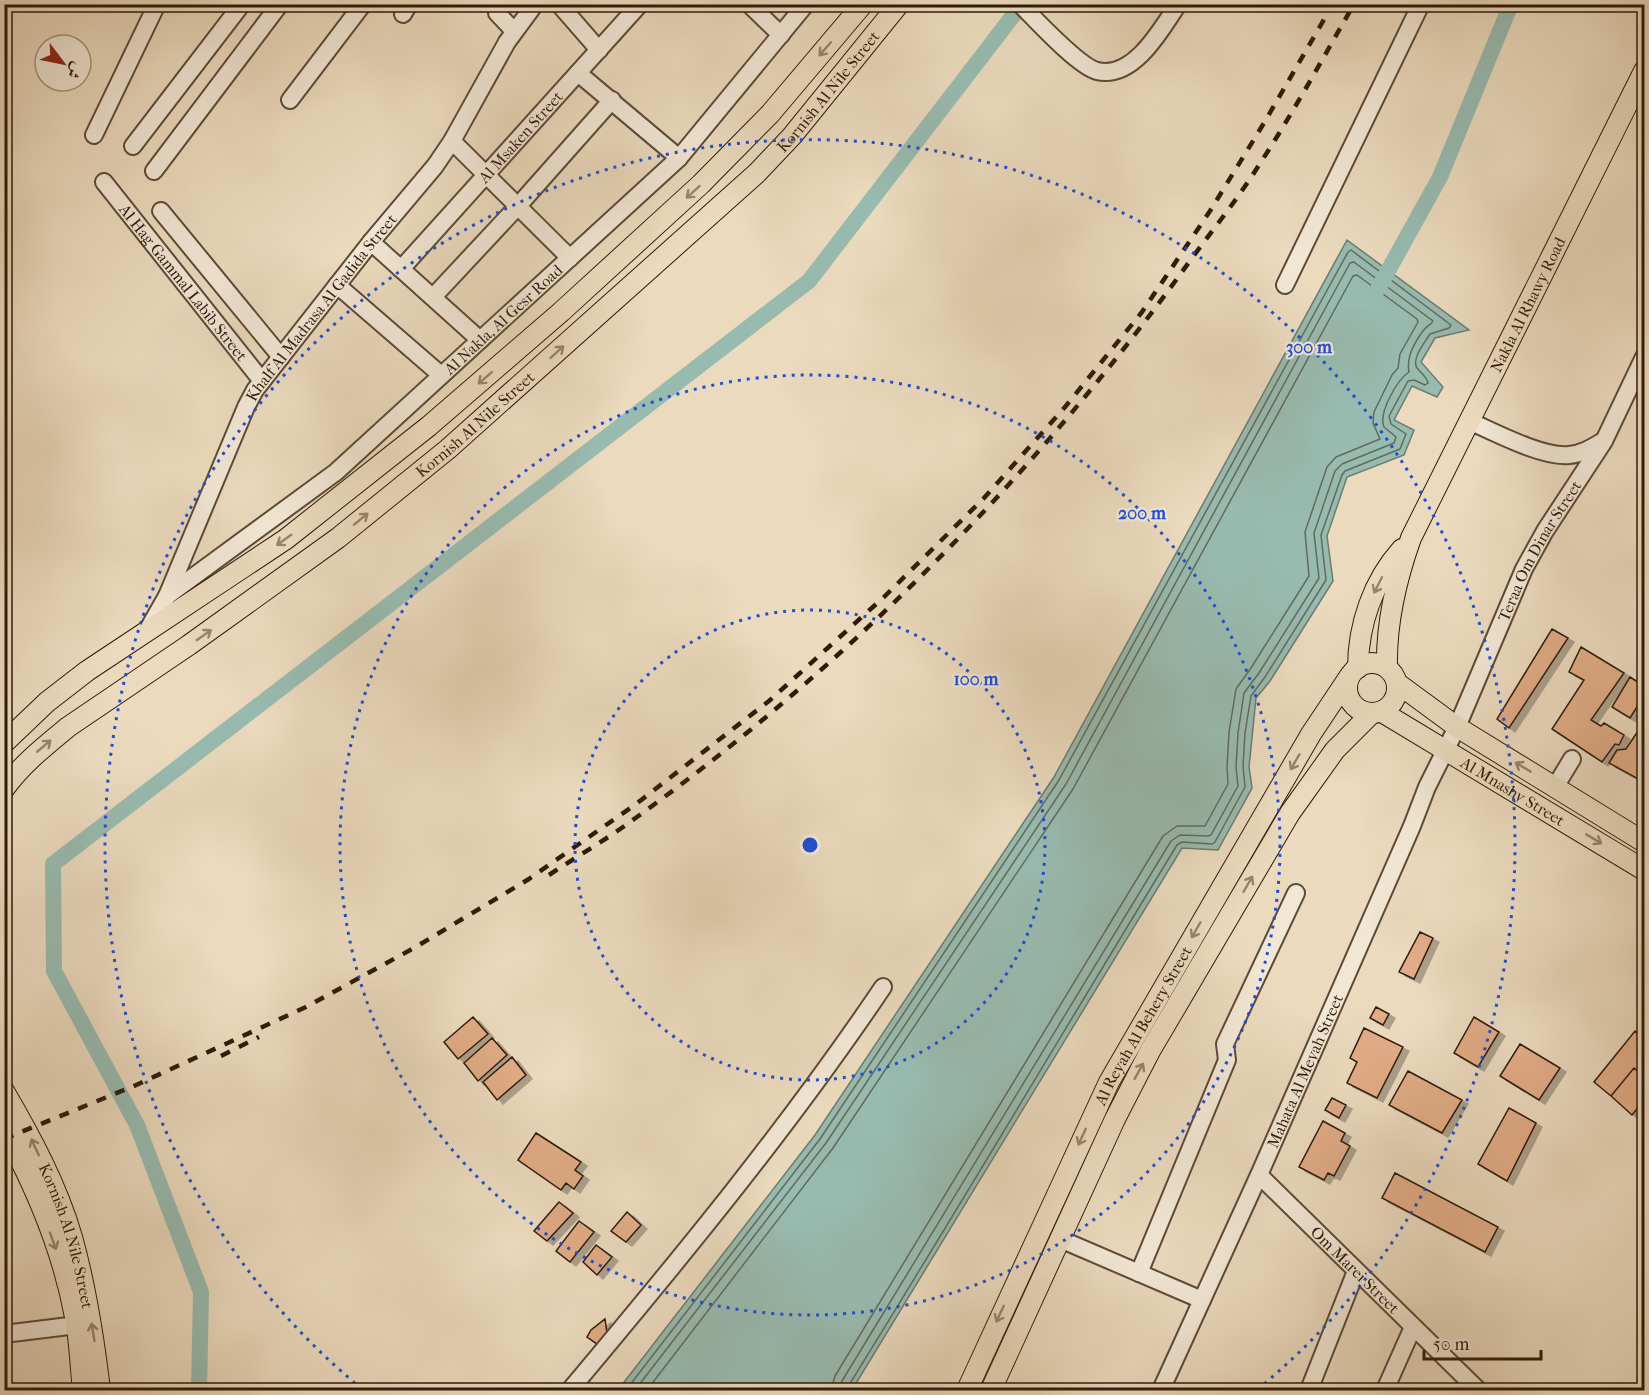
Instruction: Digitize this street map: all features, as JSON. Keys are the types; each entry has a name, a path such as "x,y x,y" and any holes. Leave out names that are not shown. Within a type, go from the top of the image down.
{"main road":[{"name":"Kornish Al Nile Street","path":"4,743 63,689 87,671 286,539 429,426 561,312 736,150 863,4"},
{"name":"Kornish Al Nile Street","path":"4,789 40,749 68,727 303,565 448,449 757,173 792,136 899,4"},
{"name":"Nakla Al Rhawy Road","path":"1392,675 1386,642 1397,580 1411,537 1644,71"},
{"name":"Nakla Al Rhawy Road","path":"1354,672 1368,608 1386,570 1411,537"},
{"path":"1372,663 1392,675 1395,700 1376,713 1361,711 1353,705 1348,697 1347,687 1354,672 1372,663"},
{"name":"Al Reyah Al Behery Street","path":"967,1390 1108,1082 1311,734 1354,672"},
{"name":"Al Mnashy Street","path":"1392,675 1457,727 1644,842"},
{"name":"Al Mnashy Street","path":"1376,713 1446,750 1644,870"},
{"name":"Al Reyah Al Behery Street","path":"991,1390 1114,1119 1150,1051 1290,813 1335,750 1376,713"},
{"path":"1311,734 1335,750"},
{"name":"Kornish Al Nile Street","path":"4,1091 27,1131 47,1195 77,1325 82,1390"},
{"name":"Kornish Al Nile Street","path":"4,1129 71,1235 94,1339 100,1390"}],"street":[{"path":"94,135 158,4"},
{"path":"133,146 242,4"},
{"path":"154,171 280,4"},
{"path":"290,100 363,4"},
{"name":"Khalf Al Madrasa Al Gadida Street","path":"147,632 167,596 246,407 262,381 371,242 435,166 452,141 514,31 535,4"},
{"path":"559,4 599,50"},
{"name":"Al Msaken Street","path":"401,268 640,4"},
{"path":"749,4 781,35"},
{"name":"Al Nakla, Al Gesr Road","path":"167,596 336,472 679,158 806,4"},
{"path":"1020,4 1082,63 1098,72 1119,70 1140,56 1178,4"},
{"path":"1284,285 1421,4"},
{"path":"497,13 514,31"},
{"path":"578,73 679,158"},
{"path":"433,297 612,100"},
{"path":"452,141 570,258"},
{"name":"Al Hag Gammal Labib Street","path":"104,182 262,381"},
{"path":"161,211 281,357"},
{"path":"371,242 480,340"},
{"path":"337,285 441,375"},
{"name":"Teraa Om Dinar Street","path":"1446,750 1524,569 1545,531 1604,441 1643,365"},
{"path":"1469,421 1552,454 1569,455 1587,451 1604,441"},
{"name":"Mahata Al Meyah Street","path":"1161,1390 1259,1175 1427,787 1446,750"},
{"path":"1555,787 1572,759"},
{"path":"1139,1273 1227,1060 1225,1044 1296,893"},
{"path":"570,1390 761,1156 840,1050 883,987"},
{"name":"Om Marei Street","path":"1259,1175 1413,1326 1470,1387"},
{"path":"1060,1239 1202,1300"},
{"path":"1309,1390 1356,1271"},
{"path":"4,1334 77,1325"},
{"path":"1385,1390 1413,1326"}],"water":[{"path":"1347,240 1469,330 1435,338 1421,362 1443,387 1437,397 1412,386 1394,420 1414,430 1404,455 1347,477 1327,536 1333,581 1270,681 1256,698 1249,767 1252,788 1218,850 1182,848 852,1390 618,1390 815,1135 1054,777"}],"building":[{"path":"1552,629 1568,638 1509,728 1497,719"},
{"path":"1581,647 1624,673 1591,720 1601,726 1604,723 1624,735 1619,745 1615,744 1602,762 1552,729 1584,680 1569,672"},
{"path":"1630,677 1644,686 1644,707 1640,702 1630,718 1612,707"},
{"path":"1644,722 1644,773 1640,780 1609,763 1617,750 1626,749"},
{"path":"1420,932 1433,938 1414,979 1399,972"},
{"path":"1376,1007 1389,1014 1383,1025 1370,1018"},
{"path":"473,1017 488,1034 458,1059 444,1042"},
{"path":"1474,1017 1499,1032 1478,1067 1454,1053"},
{"path":"1364,1028 1403,1047 1377,1098 1347,1083 1357,1062 1350,1058"},
{"path":"1635,1031 1644,1039 1644,1077 1634,1068 1611,1096 1594,1082"},
{"path":"492,1038 507,1055 478,1081 464,1063"},
{"path":"1520,1044 1560,1068 1539,1100 1500,1076"},
{"path":"512,1057 526,1075 497,1100 483,1082"},
{"path":"1634,1068 1644,1077 1644,1100 1632,1115 1611,1096"},
{"path":"1408,1071 1462,1100 1442,1133 1389,1105"},
{"path":"1332,1098 1346,1105 1339,1118 1325,1110"},
{"path":"1509,1108 1536,1123 1507,1181 1478,1164"},
{"path":"1323,1121 1345,1133 1341,1141 1350,1146 1334,1176 1328,1173 1324,1180 1299,1167"},
{"path":"536,1133 581,1162 575,1170 583,1176 574,1189 566,1183 561,1190 518,1160"},
{"path":"1395,1173 1498,1227 1485,1252 1382,1198"},
{"path":"559,1202 573,1213 547,1241 534,1231"},
{"path":"627,1212 641,1225 626,1242 611,1231"},
{"path":"579,1221 594,1232 570,1262 556,1251"},
{"path":"596,1245 612,1257 597,1275 583,1262"},
{"path":"605,1319 607,1333 597,1344 587,1337 591,1330"}],"waterway":[{"path":"199,1390 201,1292 137,1125 54,971 53,864 809,281 1022,4"},
{"path":"1378,289 1440,177 1511,4"}],"railway":[{"path":"4,1139 134,1086 306,1007 414,948 529,879 636,804 769,701 884,597 984,498 1065,407 1142,312 1210,211 1333,4"},
{"path":"549,875 630,822 788,699 934,563 1003,491 1132,338 1235,200 1284,126 1354,4"},
{"path":"221,1056 259,1037"}]}
